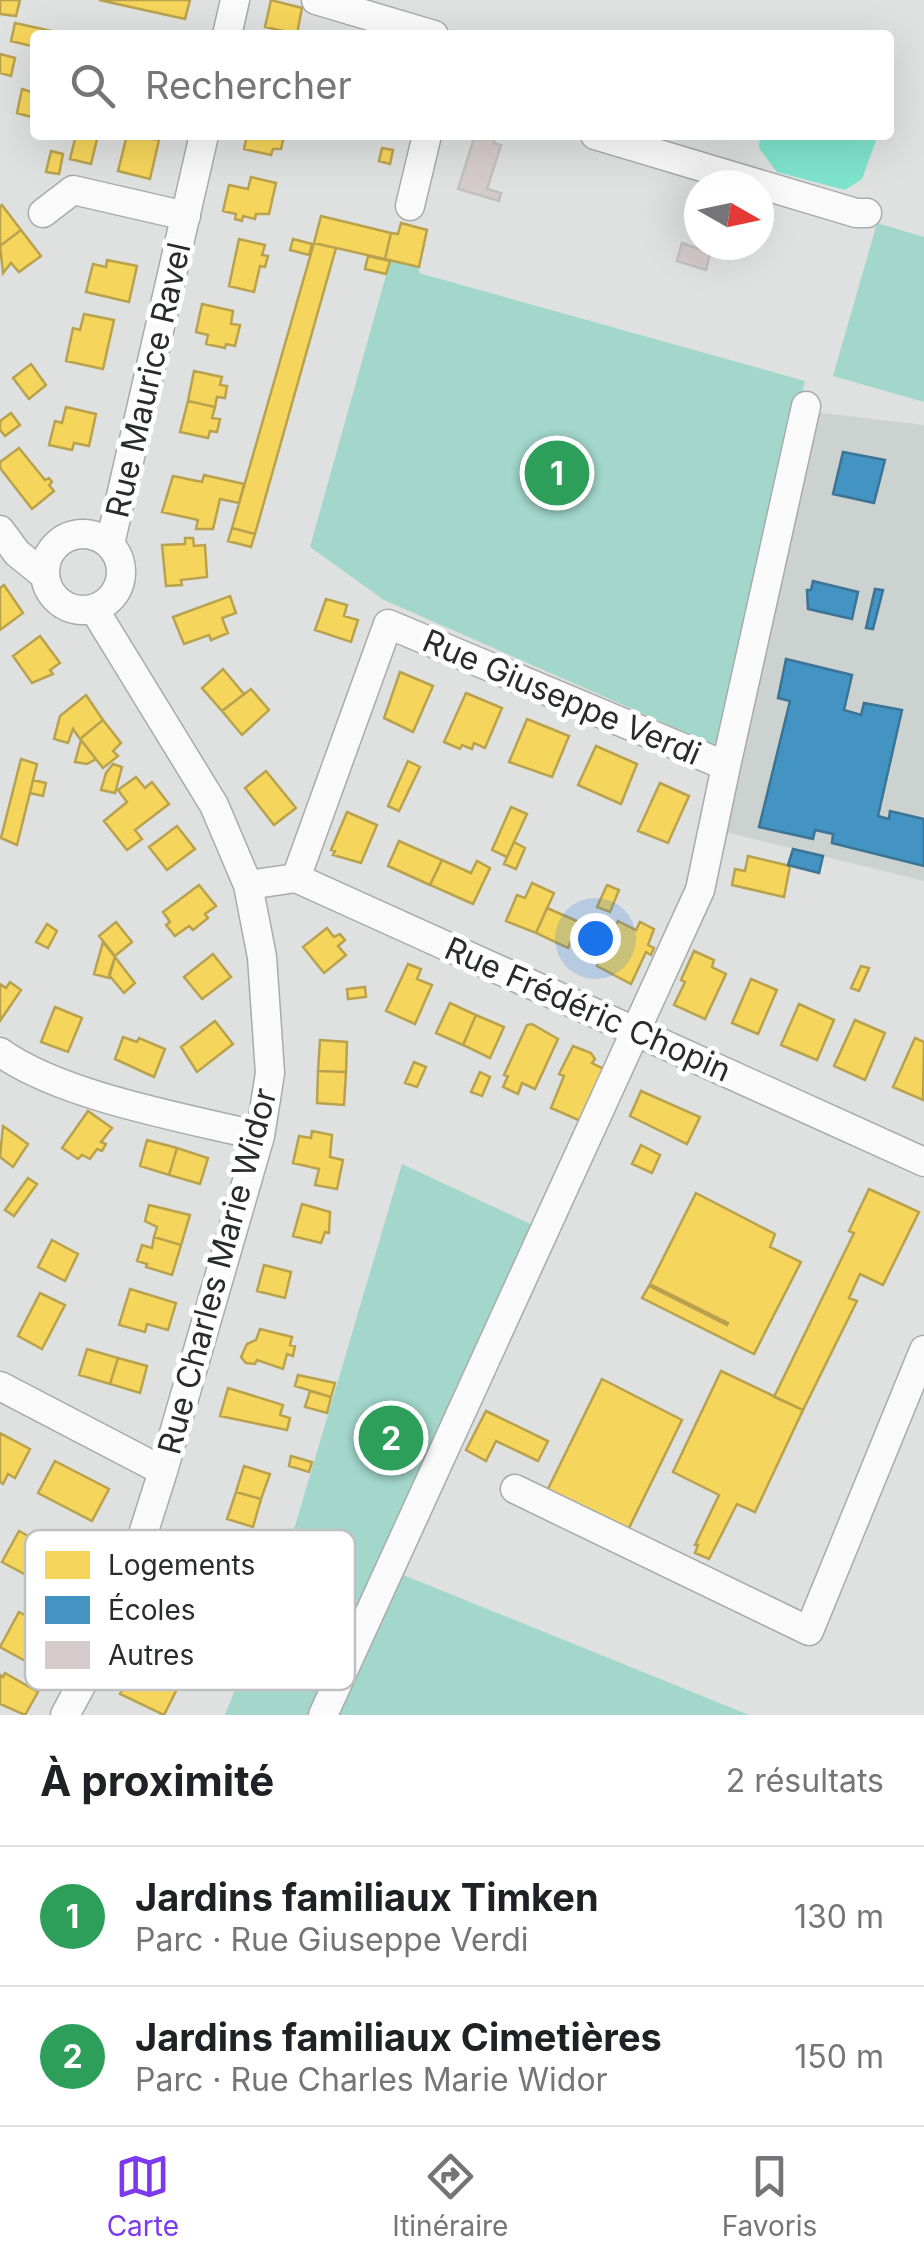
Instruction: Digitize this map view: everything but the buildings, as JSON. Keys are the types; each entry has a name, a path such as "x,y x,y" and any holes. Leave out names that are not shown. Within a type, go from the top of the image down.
{"street":[{"path":"228,30 235,0"},
{"path":"316,0 417,30"},
{"name":"Rue Maurice Ravel","path":"110,544 203,140"},
{"path":"410,206 426,140"},
{"path":"612,140 856,213 867,213"},
{"name":"Rue Maurice Ravel","path":"43,213 73,190 186,216"},
{"path":"726,766 806,406"},
{"path":"0,530 17,554 44,574 52,596 74,610 94,609 115,590 120,575 119,558 110,544 95,535 76,535 53,550 44,574"},
{"name":"Rue Charles Marie Widor","path":"94,609 214,805 248,885 262,957 270,1073 260,1136 145,1530"},
{"name":"Rue Giuseppe Verdi","path":"296,878 388,624 726,766 700,890 355,1647"},
{"path":"248,885 296,878"},
{"name":"Rue Frédéric Chopin","path":"296,878 924,1162"},
{"path":"0,1052 23,1068 127,1104 260,1136"},
{"path":"515,1489 809,1631 924,1350"},
{"path":"0,1386 164,1471"},
{"name":"Rue Charles Marie Widor","path":"65,1715 79,1690"},
{"name":"Rue Giuseppe Verdi","path":"324,1715 335,1690"}],"shaded area":[{"path":"760,140 876,140 862,179 845,190 777,172 759,148"},
{"path":"877,223 924,237 924,402 833,376"},
{"path":"390,261 419,267 419,273 805,381 719,747 384,600 310,547"},
{"path":"813,412 924,425 924,881 725,832"},
{"path":"402,1164 554,1235 401,1574 749,1715 225,1715 235,1690 355,1690 355,1530 294,1530"}],"place":[{"name":"Jardins familiaux Timken","path":"557,473"},
{"name":"Jardins familiaux Cimetières","path":"391,1438"}]}
